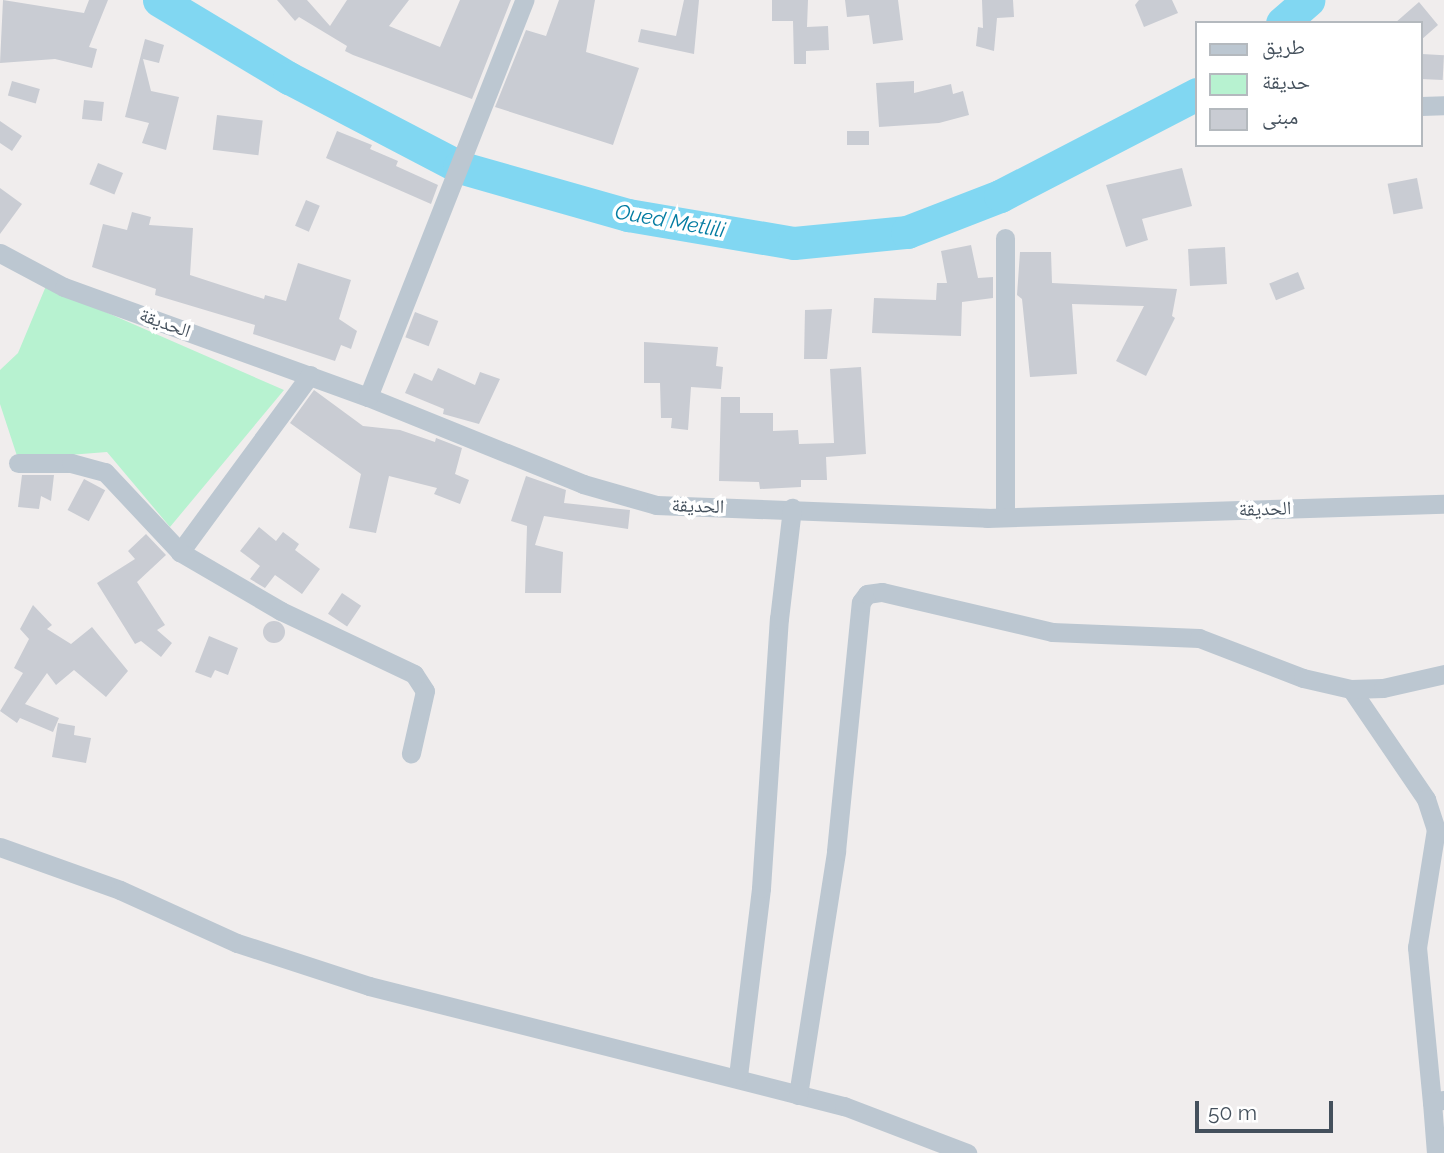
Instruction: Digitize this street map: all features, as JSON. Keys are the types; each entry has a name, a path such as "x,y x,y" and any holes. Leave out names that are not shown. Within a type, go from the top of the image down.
{"street":[{"path":"368,397 524,0"},
{"path":"1423,106 1444,105"},
{"path":"1005,238 1005,517"},
{"name":"الحديقة","path":"0,253 64,287 368,397 583,484 656,505 1005,517 1444,504"},
{"path":"180,552 310,375"},
{"path":"18,463 71,463 104,472 180,552 281,611 414,674 425,691 411,752"},
{"path":"738,1076 761,888 779,619 792,508"},
{"path":"798,1095 836,851 861,602 867,594 882,592 1052,632 1199,638 1303,678 1350,690 1383,688 1444,674"},
{"path":"1350,690 1426,799 1436,829 1417,947 1438,1101 1436,1153"},
{"path":"0,846 120,890 237,943 369,986 738,1076 798,1095 844,1105 967,1153"}],"green space":[{"path":"46,286 284,390 170,527 107,452 18,459 0,404 0,370 18,353"}],"building":[{"path":"3,0 84,13 89,0 108,0 89,47 97,49 92,68 55,59 0,63"},
{"path":"277,0 307,0 330,26 347,0 409,0 389,26 440,47 460,0 511,0 472,99 345,51 347,46 299,17 295,21"},
{"path":"559,0 595,0 586,52 639,68 613,145 495,107 526,30 546,36"},
{"path":"684,0 699,0 694,54 638,42 641,29 676,36"},
{"path":"772,0 808,0 807,27 828,26 829,50 806,51 806,64 794,64 793,21 772,21"},
{"path":"845,0 898,0 903,40 873,44 869,15 847,17"},
{"path":"982,0 1013,0 1014,17 997,18 994,51 976,46 978,27 983,28"},
{"path":"1139,0 1172,0 1178,13 1144,27 1135,5"},
{"path":"1419,2 1438,25 1423,38 1423,21 1397,21"},
{"path":"145,39 164,45 159,63 143,59 151,91 179,97 166,150 142,143 149,123 125,117"},
{"path":"1423,54 1444,55 1443,80 1423,79"},
{"path":"12,81 40,89 36,103 8,95"},
{"path":"914,81 914,93 951,84 953,94 963,91 969,115 939,123 879,127 876,83"},
{"path":"84,100 104,102 102,121 82,119"},
{"path":"217,115 263,121 258,155 213,150"},
{"path":"0,121 22,136 12,151 0,143"},
{"path":"337,131 372,145 370,149 398,161 396,166 438,185 431,204 326,158"},
{"path":"847,131 869,131 869,145 847,145"},
{"path":"98,163 123,173 114,194 89,184"},
{"path":"1182,168 1192,206 1142,219 1148,240 1126,247 1106,185"},
{"path":"1417,178 1423,208 1393,214 1388,184"},
{"path":"0,188 22,204 0,234"},
{"path":"306,200 320,206 309,232 295,226"},
{"path":"132,212 151,217 149,225 193,228 190,275 264,299 265,295 286,301 298,263 351,280 339,319 357,331 351,349 341,345 335,361 253,334 255,325 155,295 156,289 92,267 103,224 127,230"},
{"path":"971,245 978,278 993,277 993,298 962,302 961,336 872,333 874,298 936,300 937,283 947,283 941,251"},
{"path":"1225,247 1227,284 1190,286 1188,249"},
{"path":"1020,252 1051,252 1052,283 1177,289 1172,316 1175,318 1146,376 1116,361 1144,306 1072,304 1077,374 1030,377 1022,299 1017,295"},
{"path":"1298,272 1305,289 1276,300 1269,284"},
{"path":"832,309 827,359 804,359 805,310"},
{"path":"415,312 438,321 429,346 405,337"},
{"path":"644,342 718,347 716,366 723,367 721,389 691,387 688,430 671,428 672,418 661,418 660,383 644,383"},
{"path":"861,367 866,454 826,457 827,480 801,480 801,487 760,489 759,482 719,481 721,397 740,397 740,413 773,413 773,431 798,430 799,444 834,443 830,369"},
{"path":"438,368 475,385 480,372 500,379 479,424 443,414 444,409 405,393 414,373 432,381"},
{"path":"314,390 363,426 400,430 435,442 436,438 462,448 455,474 469,480 460,504 434,494 437,488 389,476 376,533 349,528 361,474 290,423"},
{"path":"22,475 54,475 51,501 41,496 39,509 18,507"},
{"path":"526,476 566,490 564,503 630,510 628,529 544,516 535,545 563,552 561,593 525,593 527,526 511,521"},
{"path":"84,479 105,490 89,521 68,510"},
{"path":"259,527 276,541 283,532 299,544 295,550 320,569 302,594 275,575 265,588 250,579 260,566 240,551"},
{"path":"146,534 166,555 137,582 165,625 157,630 172,643 161,657 141,641 135,644 97,583 135,559 128,551"},
{"path":"342,593 361,606 347,627 328,614"},
{"path":"33,605 52,625 47,629 71,644 92,627 128,671 106,697 74,670 56,685 47,673 25,704 59,718 53,732 20,718 17,723 0,711 23,673 14,668 29,639 20,629"},
{"path":"274,621 284,628 285,632 278,642 274,643 264,636 263,632 270,622"},
{"path":"209,636 238,648 228,675 215,670 211,678 195,672"},
{"path":"58,723 75,726 74,735 91,738 86,763 52,757"}],"waterway":[{"name":"Oued Metlili","path":"159,0 289,78 459,167 628,215 794,243 907,232 1000,196 1196,95"},
{"name":"Oued Metlili","path":"1284,21 1308,0"}]}
